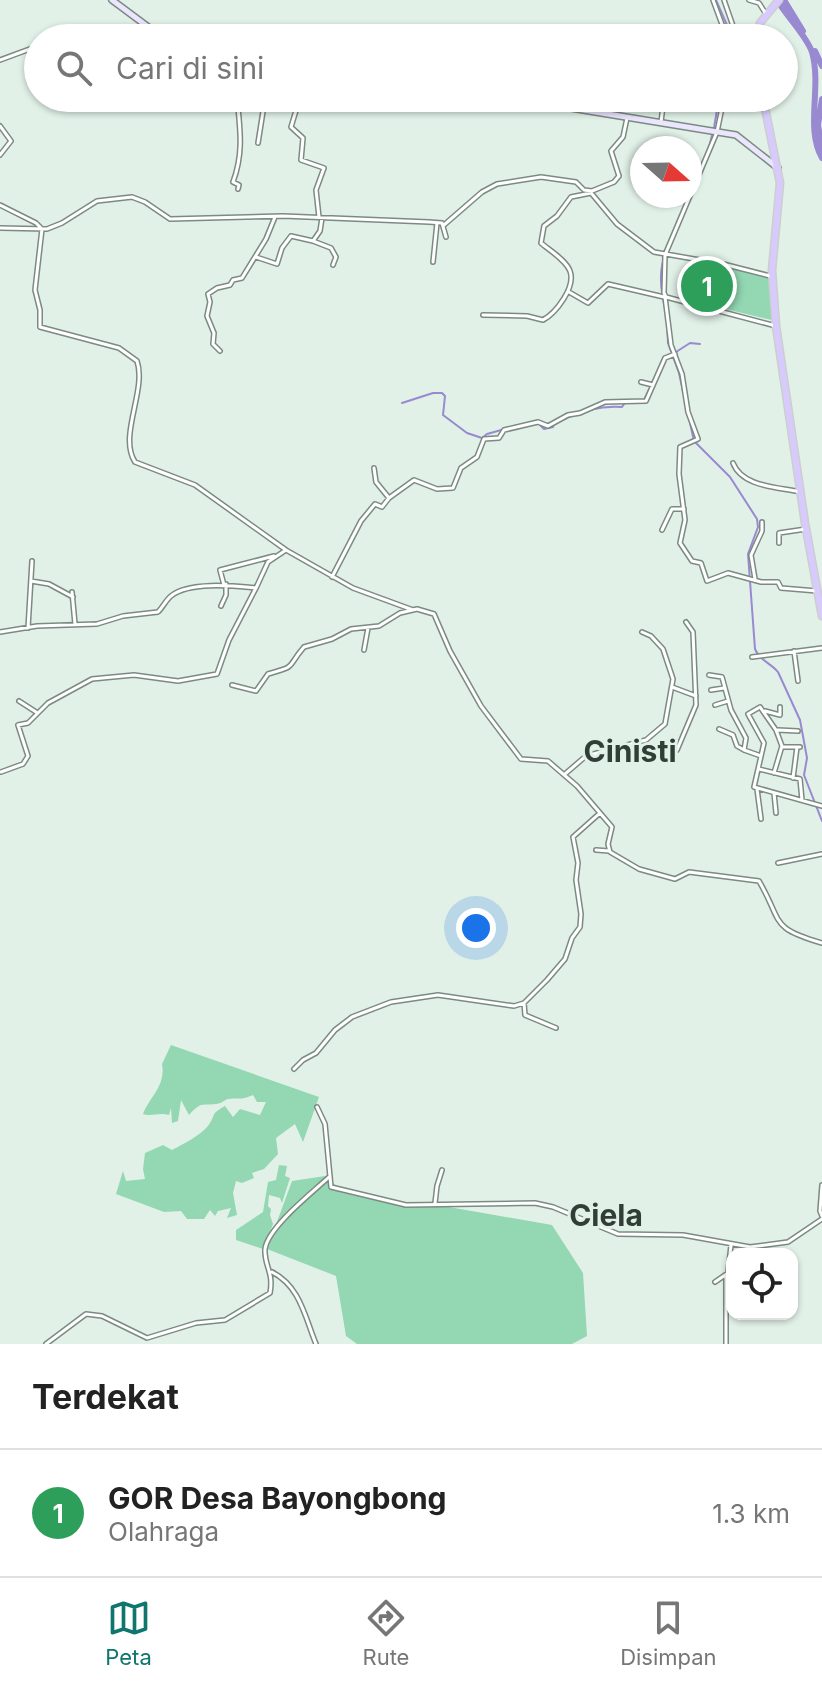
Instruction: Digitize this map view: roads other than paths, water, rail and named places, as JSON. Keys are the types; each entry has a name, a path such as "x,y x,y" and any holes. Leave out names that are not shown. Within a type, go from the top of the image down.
{"main road":[{"path":"760,24 779,0"},
{"path":"767,112 779,169 772,276 776,326 822,616"}],"street":[{"path":"112,0 145,24"},
{"path":"713,0 722,24"},
{"path":"724,0 732,24"},
{"path":"749,0 759,3 768,11"},
{"path":"0,60 24,51"},
{"path":"238,189 239,185 233,182 241,155 239,112"},
{"path":"258,143 263,112"},
{"path":"296,112 291,127 303,138 301,160 324,168 316,190 320,231 313,241"},
{"path":"593,112 739,137 779,169"},
{"path":"661,124 662,112"},
{"path":"719,112 663,255 663,296 673,353 698,441 680,447 679,474 685,528 680,543 692,561 701,563 705,580 728,573 778,582 781,588 817,591"},
{"path":"483,315 527,316 543,320 554,313 568,290 571,275 570,270 540,240 544,225 557,216 569,198 591,192 618,178 611,151 623,137 627,118"},
{"path":"0,126 11,141 0,155"},
{"path":"444,225 491,186 541,177 576,182 591,192 626,233 663,255 723,264 772,276"},
{"path":"0,228 42,229 62,223 97,201 135,197 170,219 275,217 444,225"},
{"path":"0,205 42,229"},
{"path":"220,351 213,344 214,333 207,314 208,294 241,278 256,257 275,217"},
{"path":"433,262 437,223"},
{"path":"444,225 446,237"},
{"path":"42,229 35,290 40,327 119,348 139,365 130,444 135,462 195,485 286,550 332,577 362,592 436,615 465,677 517,757 548,761 577,786 612,827 609,851"},
{"path":"256,257 277,264 282,248 291,236 331,248 336,257 333,265"},
{"path":"711,309 723,264"},
{"path":"568,290 588,303 608,284 776,326"},
{"path":"332,577 361,521 375,504 381,508 389,498 415,480 429,488 453,488 461,468 478,455 483,440 499,438 504,430 538,422 548,426 605,402 646,401 665,358 673,353"},
{"path":"641,382 654,386"},
{"path":"733,463 737,473 747,480 800,492"},
{"path":"374,468 376,482 389,498"},
{"path":"662,530 672,510 684,509"},
{"path":"754,580 751,555 762,531 762,522"},
{"path":"779,543 779,533 806,529"},
{"path":"221,606 226,595 220,570 286,550"},
{"path":"1,772 19,766 27,759 28,753 17,726 28,723 48,703 92,679 134,675 178,681 217,674 229,640 268,562 274,556"},
{"path":"28,628 32,561"},
{"path":"31,581 49,584 72,594 75,624"},
{"path":"0,632 97,624 123,616 158,612 175,593 225,585 256,588"},
{"path":"232,685 256,691 270,673 280,673 292,666 304,647 335,638 351,629 379,626 395,615 413,610"},
{"path":"677,750 695,712 693,632 686,622"},
{"path":"364,650 368,628"},
{"path":"564,775 586,756 646,740 667,718 673,679 665,652 651,636 642,632"},
{"path":"752,657 822,648"},
{"path":"794,651 798,681"},
{"path":"709,675 721,675 728,701 746,738 744,750"},
{"path":"672,687 696,696"},
{"path":"711,690 724,688"},
{"path":"19,701 37,713"},
{"path":"715,705 728,701"},
{"path":"761,819 757,789 754,787 763,741 748,714 760,707 776,730 782,746 774,773"},
{"path":"765,711 780,715 780,707"},
{"path":"719,729 733,735 737,746 761,756"},
{"path":"776,730 798,731"},
{"path":"782,746 798,747 793,778"},
{"path":"759,769 802,781 802,800"},
{"path":"757,789 822,806"},
{"path":"774,793 776,813"},
{"path":"294,1069 321,1050 335,1030 352,1017 391,1002 438,995 514,1006 524,1003 565,959 572,938 580,927 576,880 578,863 573,837 600,813"},
{"path":"596,850 609,851 639,869 675,879 689,872 759,881 785,930 822,943"},
{"path":"778,863 822,854"},
{"path":"524,1003 524,1014 556,1028"},
{"path":"317,1107 325,1124 329,1176 333,1188 400,1205 535,1203 553,1207 625,1236 683,1235 731,1245 761,1246 788,1242 822,1218 822,1185"},
{"path":"435,1203 442,1170"},
{"path":"46,1344 86,1314 102,1316 147,1338 196,1323 225,1320 270,1293 272,1272 265,1251 272,1234 329,1176"},
{"path":"272,1272 300,1297 316,1344"},
{"path":"715,1282 726,1276"},
{"path":"726,1320 726,1344"}],"waterway":[{"path":"716,0 727,24"},
{"path":"777,0 794,24"},
{"path":"784,0 803,31"},
{"path":"798,29 812,52 815,66 814,121 822,158"},
{"path":"815,51 822,66"},
{"path":"822,99 818,125 822,148"},
{"path":"714,128 717,112"},
{"path":"709,148 712,135"},
{"path":"666,312 661,270 674,230"},
{"path":"667,322 668,343 679,373 694,441 730,477 757,519 758,527 748,554 755,649 778,672 800,720 807,758 804,775 822,821"},
{"path":"676,352 690,343 700,344"},
{"path":"644,400 664,359"},
{"path":"402,403 442,393 445,396 443,415 467,433 482,438 515,426"},
{"path":"560,421 590,410 622,407 624,404"},
{"path":"540,425 544,429 554,424"}],"place":[{"name":"GOR Desa Bayongbong","path":"707,286"}],"district":[{"name":"Cinisti","path":"630,752"},
{"name":"Ciela","path":"606,1216"}]}
